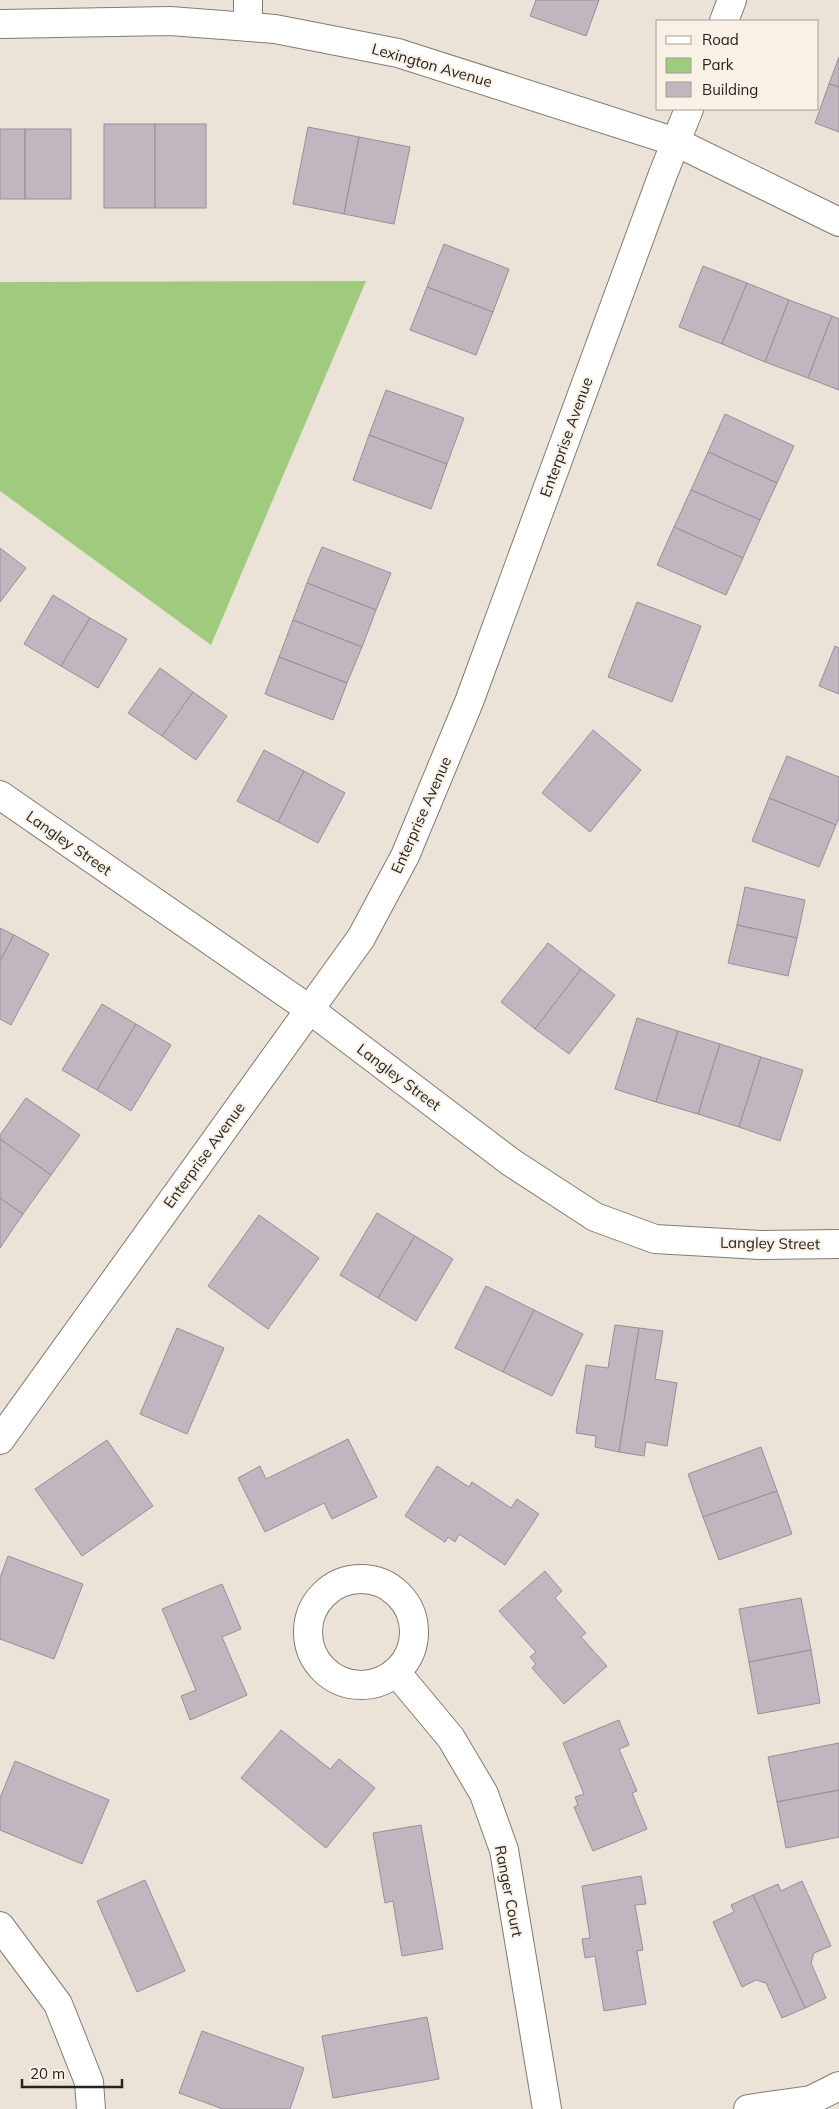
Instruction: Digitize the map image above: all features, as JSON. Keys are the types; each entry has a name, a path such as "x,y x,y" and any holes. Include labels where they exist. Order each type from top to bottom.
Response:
{"street":[{"path":"248,0 248,27"},
{"path":"724,20 732,0"},
{"name":"Lexington Avenue","path":"0,24 170,21 275,29 398,52 676,142 839,222"},
{"name":"Enterprise Avenue","path":"0,1440 361,938 405,856 469,702 689,110"},
{"name":"Langley Street","path":"0,795 309,1009 512,1163 595,1216 655,1239 760,1245 839,1244"},
{"name":"Ranger Court","path":"396,1672 451,1738 484,1794 504,1850 546,2109"},
{"path":"0,1926 58,2004 89,2082 91,2109"},
{"path":"748,2109 811,2100 839,2086"}],"green space":[{"path":"366,281 211,645 0,491 0,282"}],"building":[{"path":"536,0 599,0 586,36 530,16"},
{"path":"839,57 839,87 829,84"},
{"path":"829,84 839,87 839,132 815,123"},
{"path":"104,124 155,124 155,208 104,208"},
{"path":"155,124 206,124 206,208 155,208"},
{"path":"308,127 359,137 344,214 293,204"},
{"path":"0,129 25,129 25,199 0,199"},
{"path":"25,129 71,129 71,199 25,199"},
{"path":"359,137 410,147 394,224 344,214"},
{"path":"444,244 509,269 493,312 427,287"},
{"path":"703,266 747,283 722,344 679,327"},
{"path":"747,283 789,300 765,362 722,344"},
{"path":"427,287 493,312 476,355 410,330"},
{"path":"789,300 832,316 808,378 765,362"},
{"path":"832,316 839,319 839,390 808,378"},
{"path":"386,390 464,418 447,464 369,435"},
{"path":"725,414 794,446 777,483 708,452"},
{"path":"369,435 447,464 431,509 353,480"},
{"path":"708,452 777,483 760,520 691,490"},
{"path":"691,490 760,520 743,558 674,527"},
{"path":"674,527 743,558 726,595 657,565"},
{"path":"322,547 391,573 376,610 307,583"},
{"path":"0,548 26,568 0,602"},
{"path":"307,583 376,610 362,647 293,620"},
{"path":"53,595 90,618 61,666 24,644"},
{"path":"637,602 701,626 672,702 608,677"},
{"path":"90,618 127,639 98,688 61,666"},
{"path":"293,620 362,647 347,683 279,657"},
{"path":"835,646 839,648 839,694 819,686"},
{"path":"279,657 347,683 333,720 265,694"},
{"path":"160,668 193,692 162,736 128,713"},
{"path":"193,692 227,716 196,760 162,736"},
{"path":"593,730 641,770 590,832 542,793"},
{"path":"264,750 304,771 278,822 237,801"},
{"path":"787,756 839,777 839,818 836,825 769,798"},
{"path":"304,771 345,793 318,843 278,822"},
{"path":"769,798 836,825 819,867 752,841"},
{"path":"745,887 805,900 797,938 737,925"},
{"path":"737,925 797,938 788,976 728,963"},
{"path":"0,928 14,935 0,961"},
{"path":"14,935 49,954 11,1025 0,1019 0,961"},
{"path":"548,943 581,969 535,1029 501,1002"},
{"path":"581,969 615,995 569,1054 535,1029"},
{"path":"102,1004 136,1024 97,1090 62,1070"},
{"path":"637,1018 678,1031 656,1102 615,1089"},
{"path":"136,1024 171,1045 131,1111 97,1090"},
{"path":"678,1031 720,1044 698,1114 656,1102"},
{"path":"720,1044 761,1057 739,1127 698,1114"},
{"path":"761,1057 803,1070 780,1141 739,1127"},
{"path":"26,1098 80,1135 51,1175 0,1139 0,1135"},
{"path":"0,1139 51,1175 23,1214 0,1198"},
{"path":"0,1198 23,1214 0,1248"},
{"path":"377,1213 415,1236 378,1298 340,1275"},
{"path":"259,1215 319,1258 268,1329 208,1286"},
{"path":"415,1236 453,1259 416,1321 378,1298"},
{"path":"486,1286 534,1310 503,1372 455,1348"},
{"path":"534,1310 583,1334 552,1396 503,1372"},
{"path":"615,1325 639,1328 619,1452 595,1447 596,1436 576,1433 586,1365 608,1368"},
{"path":"177,1328 224,1348 187,1434 140,1414"},
{"path":"639,1328 663,1331 655,1379 677,1383 667,1446 646,1442 644,1456 619,1452"},
{"path":"348,1439 377,1497 332,1519 324,1503 265,1532 238,1478 260,1466 266,1479"},
{"path":"107,1440 153,1506 82,1556 35,1489"},
{"path":"761,1447 777,1491 703,1517 688,1474"},
{"path":"437,1466 469,1487 472,1482 511,1508 517,1499 539,1514 505,1565 459,1534 455,1542 448,1537 445,1542 405,1516"},
{"path":"777,1491 792,1534 719,1560 703,1517"},
{"path":"8,1556 83,1584 54,1659 0,1639 0,1578"},
{"path":"545,1571 562,1591 555,1598 586,1633 581,1637 607,1666 564,1704 532,1668 536,1664 530,1657 536,1652 499,1611"},
{"path":"222,1584 241,1629 222,1637 247,1695 190,1720 181,1696 196,1690 162,1609"},
{"path":"801,1598 811,1650 749,1662 739,1609"},
{"path":"811,1650 820,1703 758,1714 749,1662"},
{"path":"619,1720 629,1745 619,1749 637,1791 632,1793 647,1829 593,1851 574,1807 578,1805 575,1797 584,1794 563,1743"},
{"path":"281,1730 330,1769 339,1759 375,1788 326,1848 241,1778"},
{"path":"839,1743 839,1790 777,1802 768,1757"},
{"path":"15,1761 109,1800 82,1864 0,1830 0,1798"},
{"path":"839,1790 839,1837 786,1848 777,1802"},
{"path":"421,1825 443,1949 402,1956 393,1901 385,1903 373,1833"},
{"path":"641,1876 646,1904 635,1905 643,1950 637,1951 646,2004 604,2011 595,1956 585,1958 582,1939 590,1938 582,1886"},
{"path":"145,1880 185,1971 137,1992 97,1901"},
{"path":"802,1881 831,1946 814,1953 811,1963 826,1998 805,2008 753,1895 778,1884 781,1891"},
{"path":"753,1895 805,2008 782,2018 766,1983 756,1980 742,1987 713,1922 734,1912 731,1905"},
{"path":"427,2017 439,2079 333,2098 322,2036"},
{"path":"202,2031 304,2068 290,2109 223,2109 179,2093"}]}
